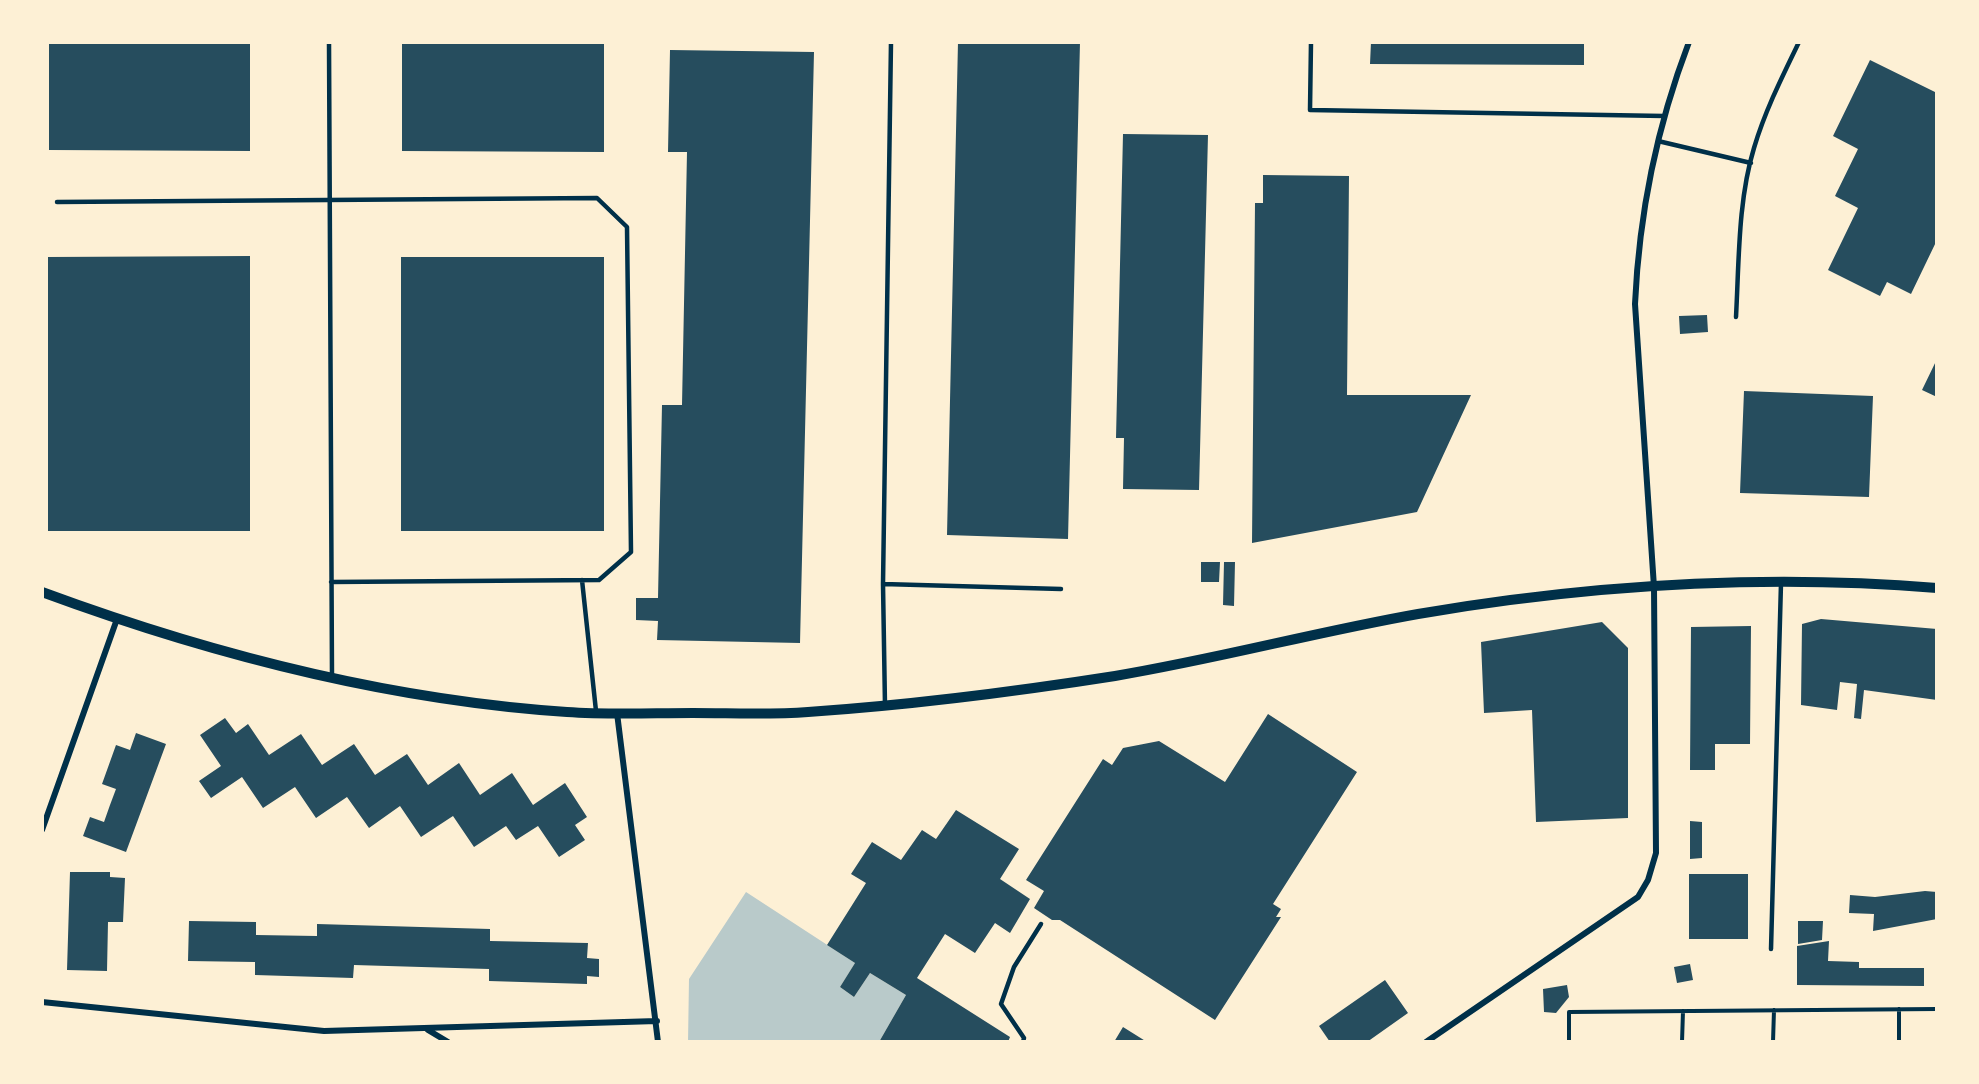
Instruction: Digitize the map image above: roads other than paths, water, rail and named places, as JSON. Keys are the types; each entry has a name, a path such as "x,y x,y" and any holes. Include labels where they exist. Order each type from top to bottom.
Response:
{"street":[{"path":"1426,1042 1638,897 1648,880 1656,853 1654,586 1635,304 1640,242 1658,141 1689,42"},
{"path":"42,592 175,638 332,678 508,707 617,713 803,712 985,695 1122,675 1413,615 1518,600 1654,586 1780,583 1937,588"},
{"path":"42,830 117,619"},
{"path":"617,713 658,1042"},
{"path":"42,1002 300,1030 428,1029 657,1021"},
{"path":"428,1029 448,1042"}],"lane":[{"path":"328,42 332,678"},
{"path":"885,706 883,584 891,42"},
{"path":"1311,42 1310,110 1664,116"},
{"path":"1736,317 1741,227 1751,163 1771,100 1798,42"},
{"path":"1658,141 1751,163"},
{"path":"57,202 597,198 627,227 631,552 599,580 331,582"},
{"path":"582,580 597,713"},
{"path":"1771,949 1780,583"},
{"path":"883,584 1061,590"},
{"path":"1023,1042 1024,1038 1001,1004 1014,967 1041,924"}]}
